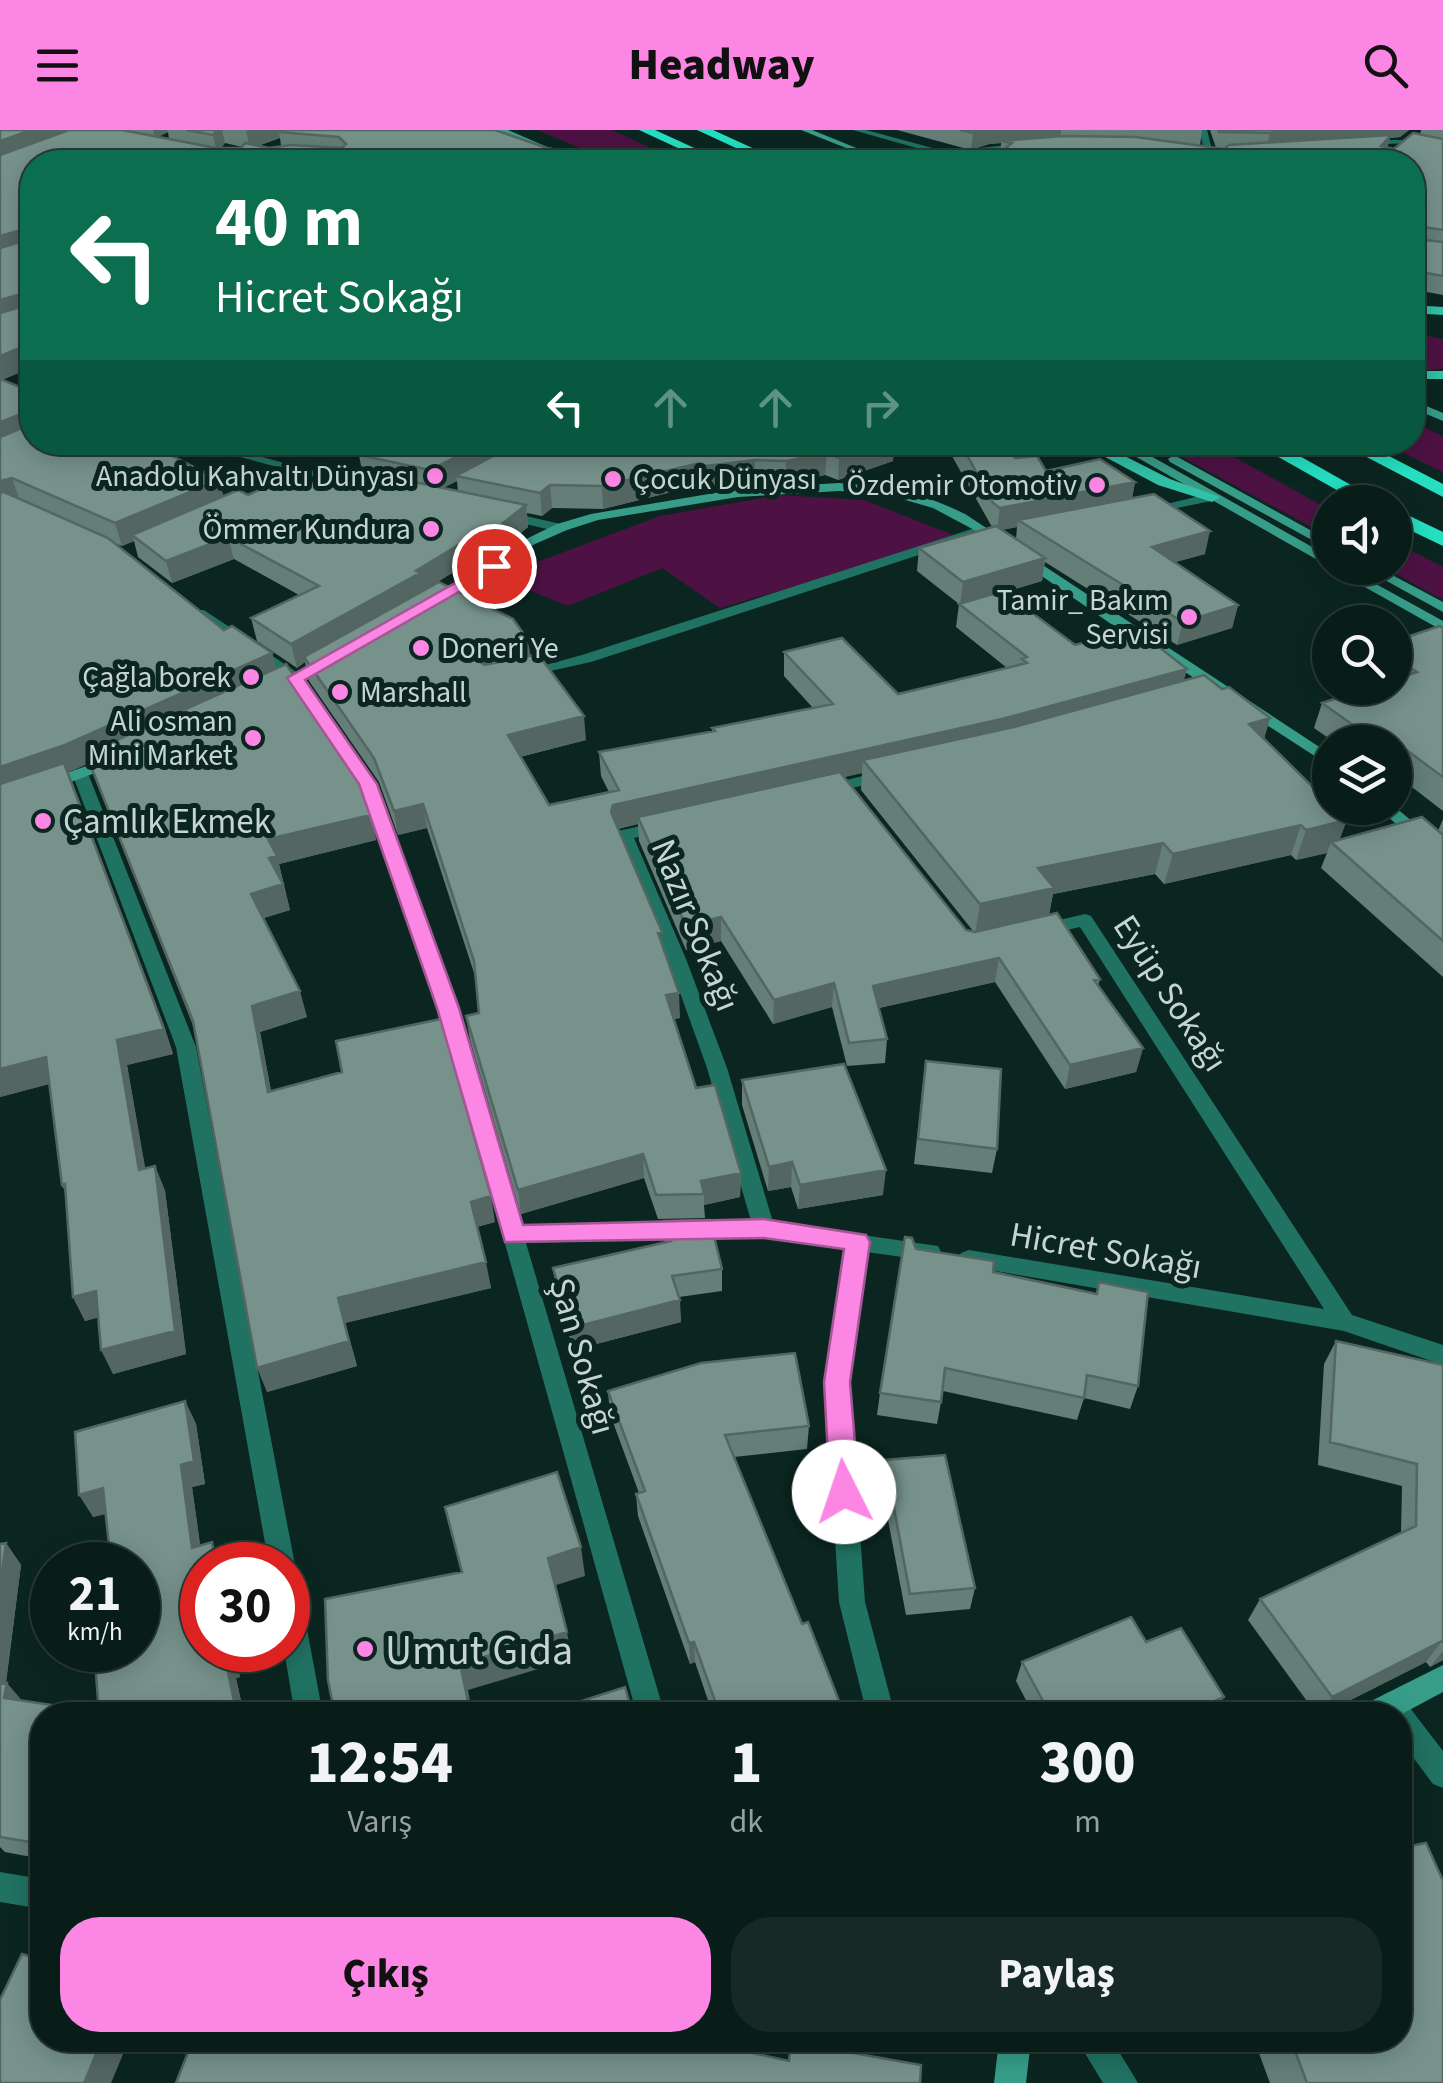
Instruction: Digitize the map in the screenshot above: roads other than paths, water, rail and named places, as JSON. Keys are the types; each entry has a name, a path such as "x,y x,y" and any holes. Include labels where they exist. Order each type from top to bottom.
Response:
{"highway":[{"path":"646,130 691,150"},
{"path":"703,130 749,150"},
{"path":"1286,455 1341,485"},
{"path":"1372,455 1443,491"},
{"path":"1412,524 1443,540"}],"main road":[{"path":"1110,455 1164,482 1212,497"}],"street":[{"path":"500,130 549,150"},
{"path":"528,130 575,150"},
{"path":"857,130 922,150"},
{"path":"1400,150 1419,130"},
{"path":"803,133 839,150"},
{"path":"803,133 853,150"},
{"path":"980,150 989,135"},
{"path":"1356,143 1426,146"},
{"path":"980,150 1037,145"},
{"path":"240,455 365,485"},
{"path":"1139,455 1312,553"},
{"path":"1167,455 1312,536"},
{"path":"294,482 311,474"},
{"path":"411,612 560,528 688,498 854,487 912,495 987,534 1144,640 1225,688 1312,749"},
{"path":"1139,511 1212,497"},
{"path":"490,512 560,528"},
{"path":"504,678 586,659 987,534 1012,536"},
{"path":"1369,585 1443,626"},
{"path":"1401,585 1443,608"},
{"name":"Şan Sokağı","path":"176,598 296,678 368,784 448,1008 647,1702"},
{"path":"260,694 345,650"},
{"path":"1206,693 1225,688"},
{"path":"0,804 135,752"},
{"path":"807,794 849,792 914,770"},
{"path":"81,776 186,1047 278,1542"},
{"name":"Nazır Sokağı","path":"679,822 624,835 678,959 717,1068 764,1228"},
{"path":"1406,825 1443,856"},
{"name":"Eyüp Sokağı","path":"1028,933 1085,920 1344,1322"},
{"name":"Hicret Sokağı","path":"514,1235 764,1228 1344,1322 1443,1355"},
{"path":"858,1242 837,1382 852,1602 878,1702"},
{"path":"301,1672 307,1702"},
{"path":"1407,1702 1443,1678"},
{"path":"1412,1738 1443,1774"},
{"path":"0,1887 30,1892"},
{"path":"1010,2083 1014,2052"},
{"path":"1100,2052 1122,2083"}],"place":[{"name":"Anadolu Kahvaltı Dünyası","path":"435,476"},
{"name":"Çocuk Dünyası","path":"613,479"},
{"name":"Özdemir Otomotiv","path":"1097,485"},
{"name":"Ömmer Kundura","path":"431,529"},
{"name":"Tamir_ Bakım Servisi","path":"1189,617"},
{"name":"Doneri Ye","path":"421,648"},
{"name":"Çağla borek","path":"251,677"},
{"name":"Marshall","path":"340,692"},
{"name":"Ali osman Mini Market","path":"253,738"},
{"name":"Çamlık Ekmek","path":"43,821"},
{"name":"Umut Gıda","path":"365,1649"}]}
